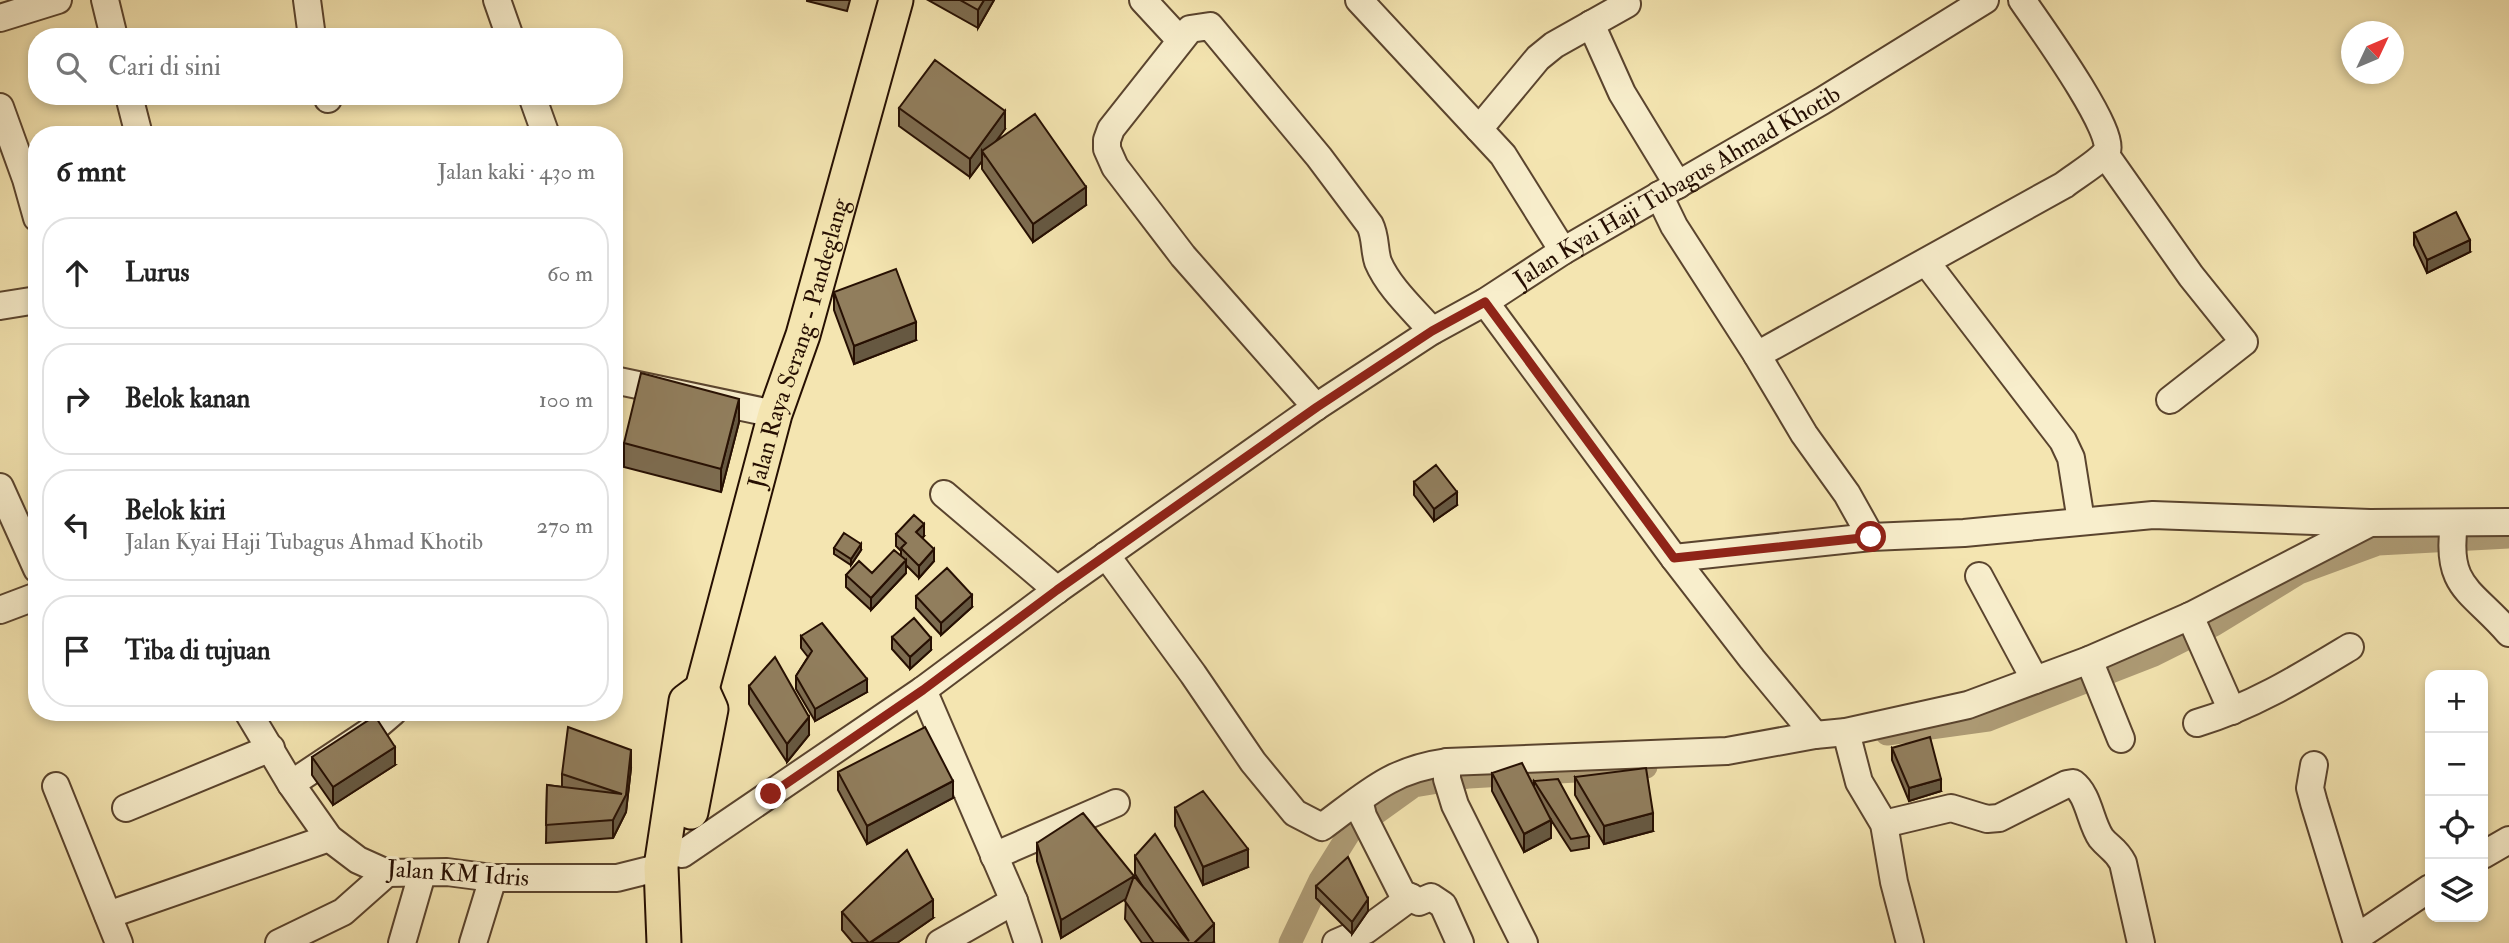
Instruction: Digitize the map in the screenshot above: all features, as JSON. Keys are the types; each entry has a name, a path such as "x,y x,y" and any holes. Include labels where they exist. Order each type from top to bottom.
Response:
{"main road":[{"name":"Jalan Raya Serang - Pandeglang","path":"664,943 671,860 711,709 702,689 775,414 803,335 896,0"},
{"name":"Jalan Raya Serang - Pandeglang","path":"671,860 677,943"}],"street":[{"path":"0,18 58,0"},
{"path":"105,0 112,28"},
{"path":"307,0 311,28"},
{"path":"497,0 507,28"},
{"path":"1143,0 1181,40"},
{"name":"Jalan Kyai Haji Tubagus Ahmad Khotib","path":"671,860 923,690 1106,555 1317,407 1432,331 1485,302 1563,251 1822,101 1985,0"},
{"path":"1756,355 2064,185 2105,154 2108,141 2093,106 2022,0"},
{"path":"1371,5 1503,155 1563,251"},
{"path":"1479,129 1538,58 1610,10 1622,93 1668,190 1674,226 1804,434 1847,494 1871,537"},
{"path":"1317,407 1183,256 1115,167 1107,149 1111,129 1190,29 1210,26 1320,157 1365,216 1374,234 1377,260 1385,275 1432,331"},
{"path":"131,105 137,126"},
{"path":"535,105 542,126"},
{"path":"3,124 28,172"},
{"path":"2105,154 2191,276 2244,342 2170,400"},
{"path":"1926,262 2063,441 2071,458 2081,521"},
{"path":"0,306 28,301"},
{"path":"1485,302 1674,558 1815,735"},
{"path":"623,382 775,414"},
{"path":"0,487 28,549"},
{"path":"944,494 1057,590"},
{"path":"1674,558 1871,537 1964,533 2153,514 2370,523 2452,538 2509,522"},
{"path":"1106,555 1194,674 1252,762 1295,813 1322,827 1361,808 1387,779 1421,766 1447,771 1727,751 1815,735 1846,735 1968,705 2035,680 2094,670 2195,627 2370,523"},
{"path":"2452,538 2453,566 2461,583 2509,633"},
{"path":"1979,576 2035,680"},
{"path":"0,610 28,599"},
{"path":"2195,627 2232,711"},
{"path":"2197,723 2232,711 2301,677 2350,647"},
{"path":"2094,670 2121,739"},
{"path":"923,690 1014,901 1028,943"},
{"name":"Jalan KM Idris","path":"254,721 291,784 329,838 358,860 387,873 447,872 493,878 617,878 671,860"},
{"path":"291,784 382,721"},
{"path":"1846,735 1866,796 1884,824 1894,882 1910,943"},
{"path":"126,808 271,748"},
{"path":"2314,765 2310,788 2357,940 2425,892"},
{"path":"1447,771 1455,805 1524,943"},
{"path":"1884,824 1951,808 1987,820 1999,818 2073,783 2081,792 2100,837 2118,853 2123,863 2141,943"},
{"path":"56,786 119,943"},
{"path":"994,856 1116,803"},
{"path":"1361,808 1402,893 1419,902 1430,897 1443,905 1460,943"},
{"path":"108,915 329,838"},
{"path":"2488,852 2509,840"},
{"path":"279,943 343,912 387,873"},
{"path":"402,943 422,874"},
{"path":"473,943 493,878"},
{"path":"1336,943 1366,930 1411,897"},
{"path":"940,943 1014,901"}],"building":[{"path":"960,0 984,0 978,10"},
{"path":"935,60 1005,111 970,159 899,108"},
{"path":"1035,114 1086,187 1033,224 982,151"},
{"path":"2456,212 2470,240 2427,260 2414,233"},
{"path":"896,269 916,322 854,346 834,292"},
{"path":"641,373 739,399 721,469 624,443"},
{"path":"1436,465 1457,492 1434,509 1414,482"},
{"path":"914,515 924,524 916,532 934,549 919,566 901,548 906,543 896,534"},
{"path":"844,533 861,544 851,559 834,548"},
{"path":"894,550 906,560 871,598 846,575 859,561 872,573"},
{"path":"947,568 972,595 941,623 916,596"},
{"path":"914,618 931,638 910,657 892,637"},
{"path":"822,623 867,679 815,709 796,676 812,651 801,636"},
{"path":"775,657 809,717 787,744 749,686"},
{"path":"367,721 378,721 395,747 333,787 312,757"},
{"path":"568,727 631,750 626,795 613,820 546,825 547,785 622,794 562,774"},
{"path":"925,727 953,781 867,826 838,772"},
{"path":"1930,737 1941,779 1909,788 1892,748"},
{"path":"1522,763 1551,820 1524,834 1492,773"},
{"path":"1646,768 1653,813 1604,826 1575,777"},
{"path":"1558,779 1589,836 1571,839 1534,781"},
{"path":"1203,791 1248,849 1203,867 1175,808"},
{"path":"1083,813 1134,876 1061,920 1037,843"},
{"path":"1155,834 1214,924 1194,943 1154,943 1125,901 1134,876 1189,941 1135,856"},
{"path":"907,850 933,900 869,943 842,912"},
{"path":"1348,857 1368,899 1352,922 1316,886"}],"waterway":[{"path":"1887,734 1988,720 2154,655 2214,625 2299,573 2378,544 2509,537"},
{"path":"1290,943 1320,880 1350,832 1414,786 1469,777 1646,767"}],"route":[{"path":"771,794 923,690 1057,590 1317,407 1432,331 1485,302 1674,558 1871,537"}]}
